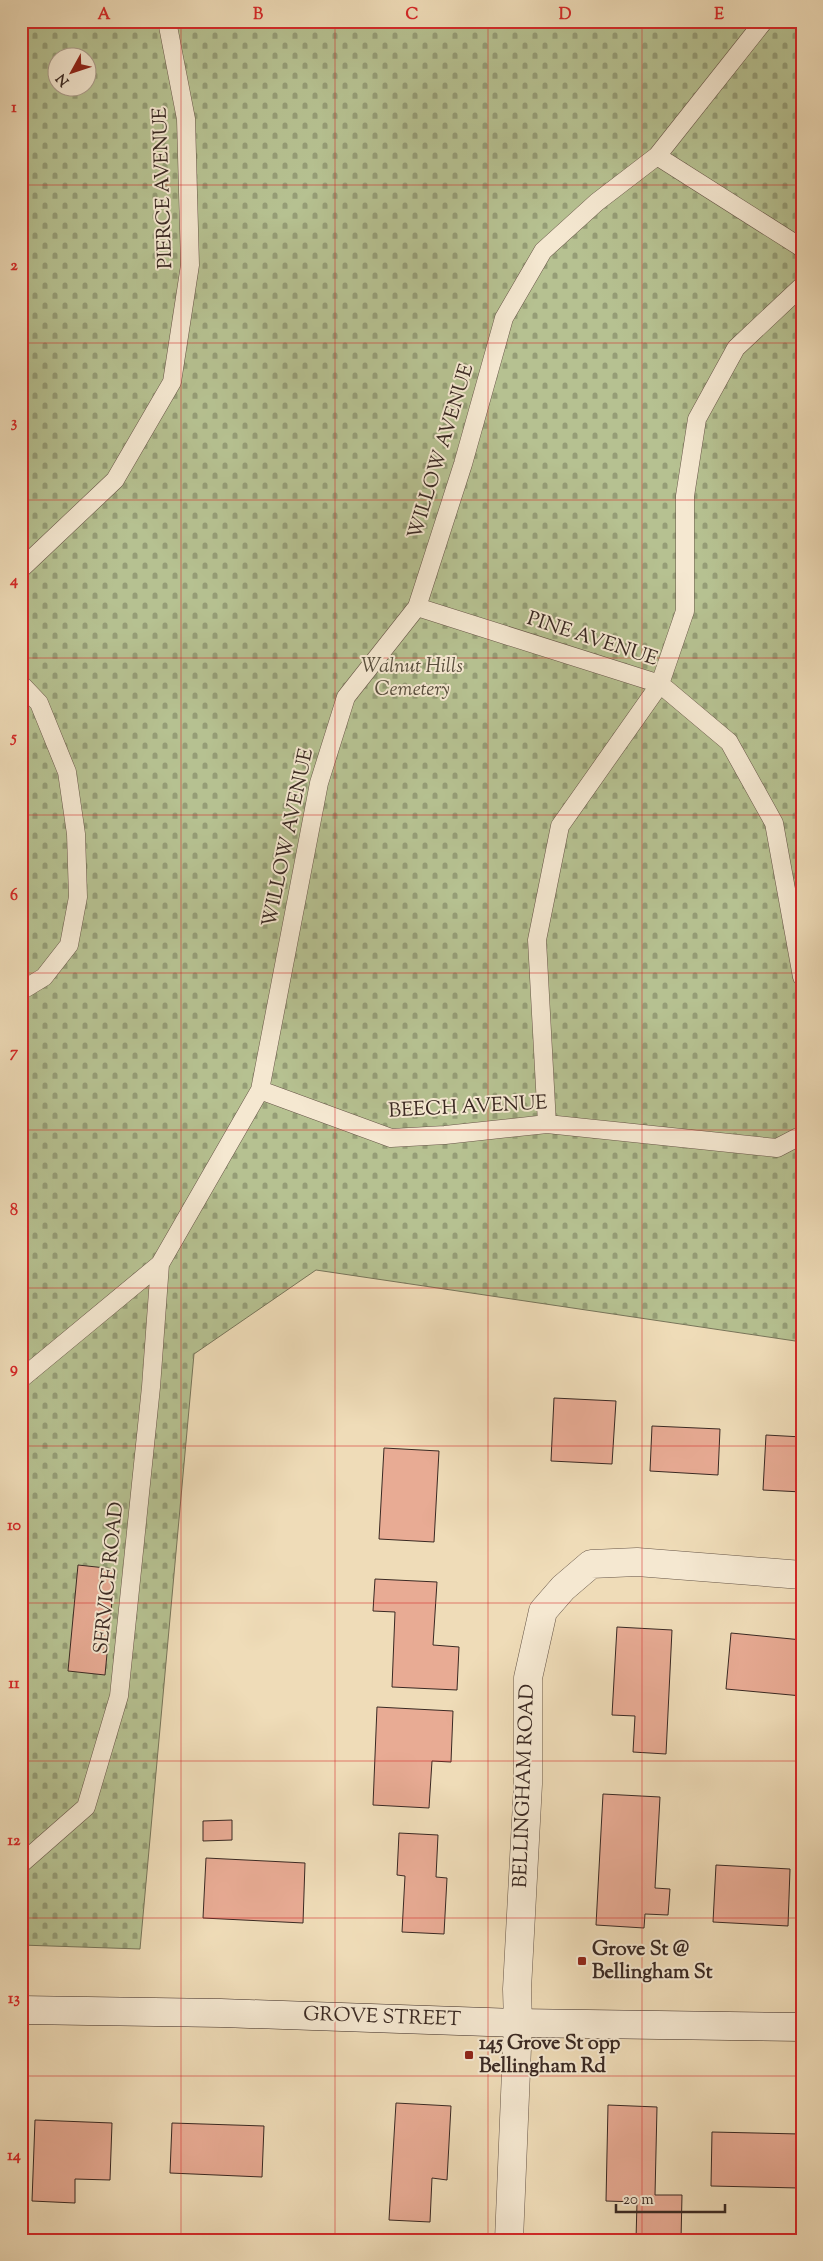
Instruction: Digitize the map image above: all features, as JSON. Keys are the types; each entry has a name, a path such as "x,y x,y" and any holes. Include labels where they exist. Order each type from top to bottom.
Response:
{"street":[{"name":"BELLINGHAM ROAD","path":"510,2240 518,2023 517,1989 528,1784 528,1678 544,1611 563,1588 591,1564 637,1562 802,1575"},
{"name":"GROVE STREET","path":"21,2010 230,2013 518,2023 802,2027"}],"lane":[{"name":"PIERCE AVENUE","path":"21,569 115,480 172,382 190,264 186,119 166,21"},
{"name":"WILLOW AVENUE","path":"21,1379 160,1264 260,1090 319,783 346,698 417,607 463,464 504,318 543,251 597,202 657,156 764,21"},
{"path":"657,156 802,248"},
{"path":"547,1124 537,940 560,826 660,684 685,611 685,496 697,419 736,348 802,286"},
{"name":"PINE AVENUE","path":"417,607 660,684 729,742 774,823 802,977"},
{"path":"21,684 39,703 67,772 76,834 78,897 69,946 44,977 21,991"},
{"name":"BEECH AVENUE","path":"260,1090 391,1138 445,1135 547,1124 777,1148 802,1135"},
{"name":"SERVICE ROAD","path":"21,1864 86,1807 119,1696 151,1387 160,1264"}],"green space":[{"name":"Walnut Hills Cemetery","path":"21,21 802,21 802,1342 316,1270 194,1354 140,1949 21,1945"}],"building":[{"path":"554,1398 616,1401 612,1464 551,1461"},
{"path":"652,1426 720,1429 718,1475 650,1471"},
{"path":"766,1435 802,1437 802,1492 763,1490"},
{"path":"384,1448 439,1451 434,1542 379,1539"},
{"path":"78,1565 115,1569 105,1675 68,1671"},
{"path":"375,1579 437,1582 433,1645 459,1647 457,1690 392,1687 395,1612 373,1611"},
{"path":"617,1627 672,1630 666,1754 633,1752 635,1716 612,1715"},
{"path":"731,1633 802,1640 802,1696 726,1689"},
{"path":"377,1707 453,1711 451,1762 432,1761 429,1808 373,1805"},
{"path":"603,1794 660,1797 655,1888 670,1889 668,1915 645,1914 644,1928 596,1925"},
{"path":"232,1820 232,1840 203,1841 203,1821"},
{"path":"399,1833 438,1835 436,1877 447,1878 444,1934 402,1932 405,1876 397,1875"},
{"path":"206,1858 305,1863 303,1923 203,1918"},
{"path":"716,1865 790,1869 788,1926 713,1922"},
{"path":"396,2103 451,2106 447,2180 432,2178 430,2222 389,2220"},
{"path":"608,2105 657,2107 655,2195 682,2195 681,2240 636,2240 637,2202 606,2201"},
{"path":"35,2120 112,2123 110,2180 75,2179 75,2203 32,2201"},
{"path":"172,2123 264,2126 262,2177 170,2173"},
{"path":"712,2132 800,2134 799,2188 711,2186"}],"place":[{"name":"Grove St @ Bellingham St","path":"582,1961"},
{"name":"145 Grove St opp Bellingham Rd","path":"469,2055"}]}
